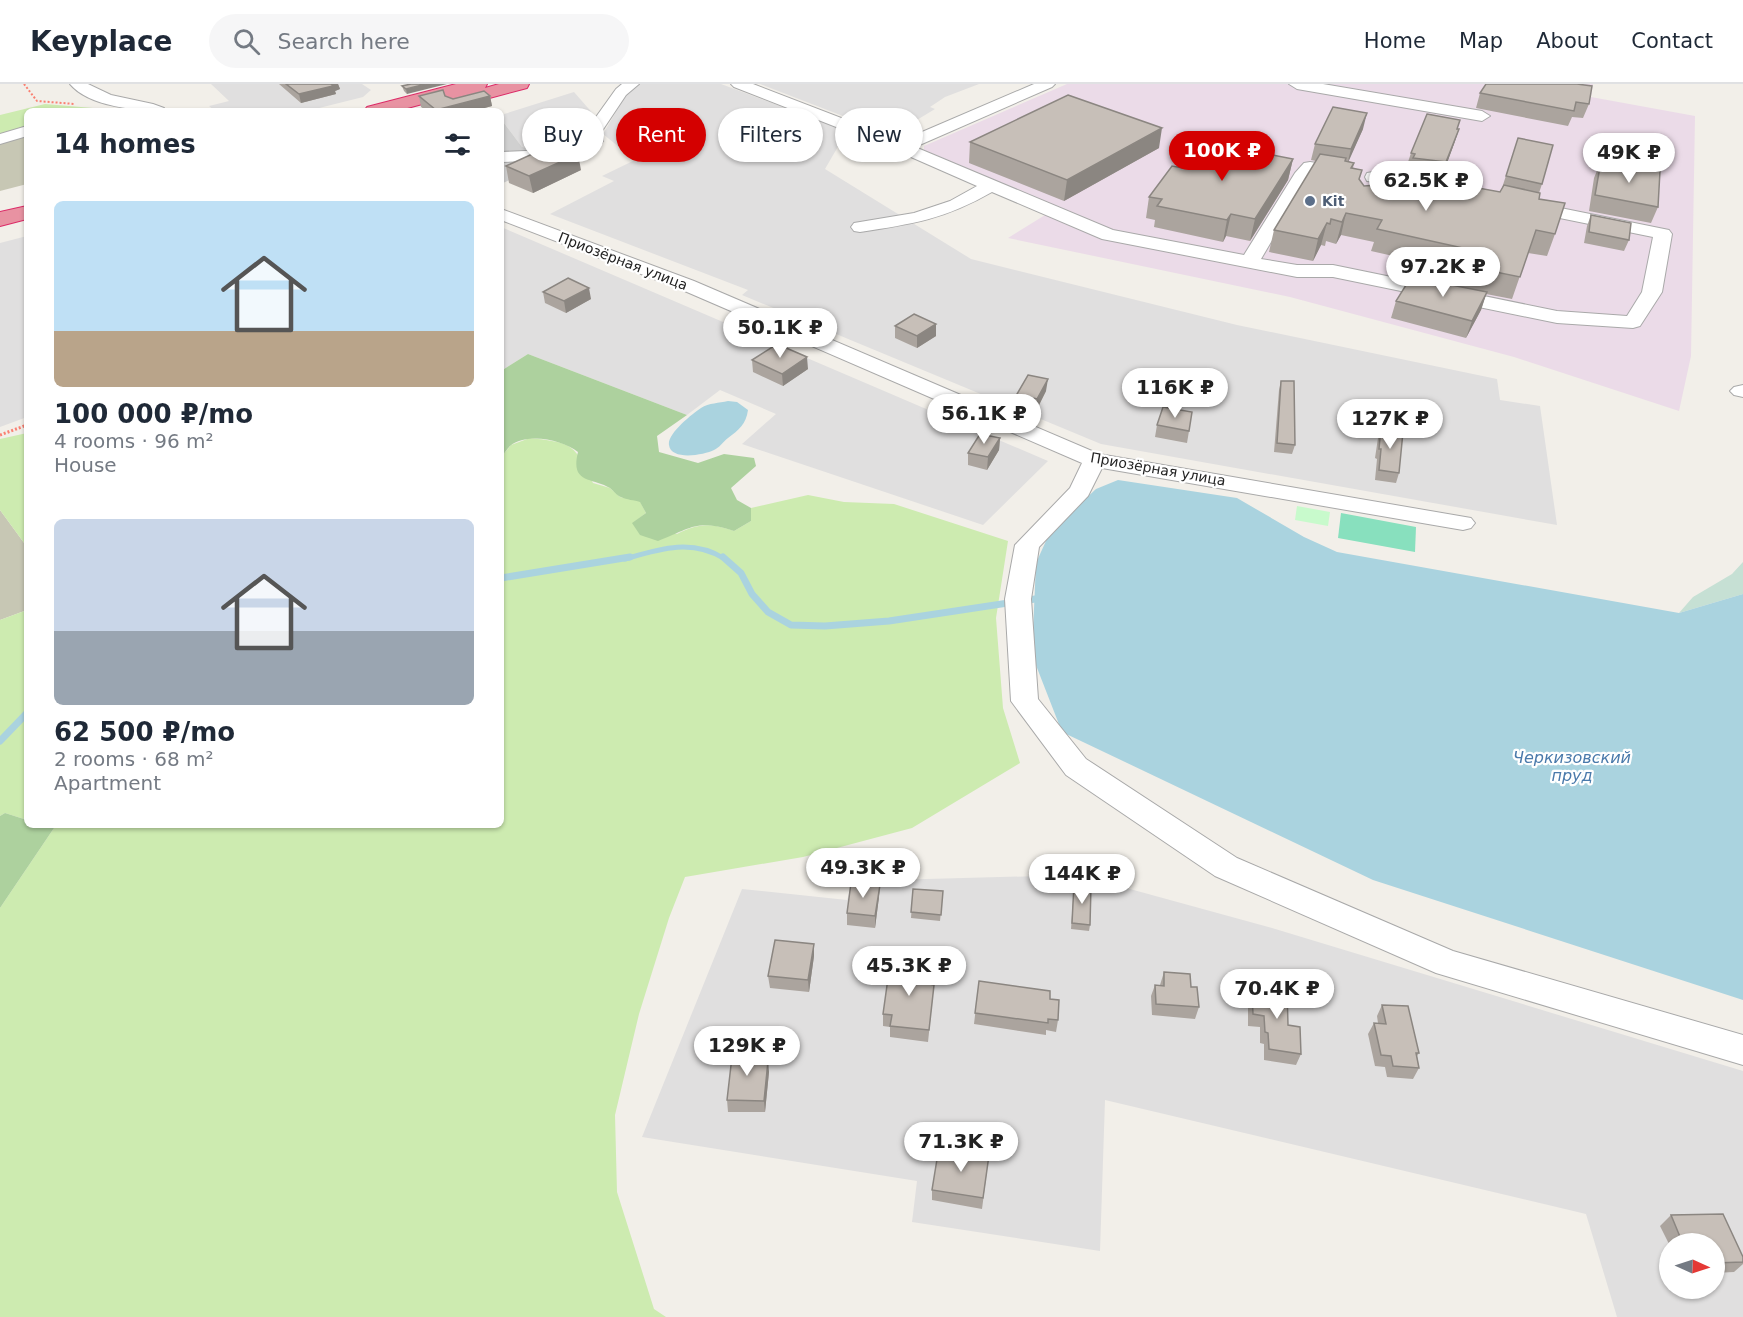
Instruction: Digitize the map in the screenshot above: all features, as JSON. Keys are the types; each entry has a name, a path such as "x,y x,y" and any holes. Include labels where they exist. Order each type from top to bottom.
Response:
{"highway":[{"path":"386,108 478,84"},
{"path":"431,108 520,84"},
{"path":"0,206 24,200"},
{"path":"0,219 24,213"}],"street":[{"path":"78,84 89,93 103,99 148,108"},
{"path":"504,157 550,155 595,141 594,131 621,92 631,84"},
{"path":"739,84 835,121"},
{"path":"923,138 1047,84"},
{"path":"1297,84 1482,116"},
{"path":"132,108 141,106"},
{"path":"0,139 24,132"},
{"path":"923,156 1108,235 1297,271 1333,271 1557,317 1633,322 1652,292 1664,234 1508,202"},
{"path":"1250,261 1303,173 1310,166 1370,185 1455,186"},
{"path":"860,227 917,218 956,205 991,185"},
{"name":"Приозёрная улица","path":"504,215 687,285 1094,460 1463,523"},
{"path":"1094,460 1080,491 1027,545 1018,598 1025,701 1076,768 1226,867 1447,963 1743,1050"}],"path":[{"path":"0,435 24,426"}],"shaded area":[{"path":"211,84 362,84 371,90 363,97 319,108 211,108 209,106 229,101"},
{"path":"639,84 721,84 785,108 718,108 718,162 823,162 823,122 835,127 835,152 825,169 971,259 1237,325 1497,379 1500,400 1540,406 1557,525 1101,444 742,295 748,290 550,214 614,181 602,176 631,162 706,162 706,108 618,108 627,93"},
{"path":"760,84 979,84 945,97 930,107 935,109 923,116 923,108 835,108 835,113"},
{"path":"1067,84 1593,84 1591,97 1695,116 1691,356 1679,411 1514,357 1290,297 1008,238 1058,207 924,150 924,146"},
{"path":"574,92 588,108 523,108"},
{"path":"522,108 522,147 504,123 504,114"},
{"path":"616,112 616,145 604,132"},
{"path":"504,123 522,147 522,162 547,162 504,183"},
{"path":"24,134 24,185 0,191 0,140"},
{"path":"504,228 1048,461 983,525 742,444 776,414 720,390 687,415 528,354 504,369"},
{"path":"24,237 24,418 0,427 0,243"},
{"path":"0,510 24,543 24,611 0,620"},
{"path":"1743,562 1743,594 1679,613 1693,597 1732,574"},
{"path":"1079,875 1272,928 1743,1071 1743,1317 1617,1317 1586,1214 1105,1100 1100,1251 912,1222 917,1181 642,1137 742,889 847,900 853,881"}],"green space":[{"path":"45,104 93,108 29,108"},
{"path":"24,109 24,129 0,134 0,115"},
{"path":"528,354 687,415 657,436 659,452 698,463 724,454 754,458 756,466 731,488 737,500 751,508 751,521 734,531 702,525 658,541 640,535 632,523 646,513 640,502 626,499 610,488 580,475 576,462 578,452 571,448 545,439 526,439 510,446 504,453 504,369"},
{"path":"24,434 24,543 0,510 0,439"},
{"path":"530,438 564,444 576,453 593,483 610,488 620,497 640,501 646,513 633,523 677,534 705,525 734,531 751,521 751,508 808,495 844,502 894,504 1008,541 996,618 1003,708 1020,763 912,828 803,857 685,877 669,918 639,1014 615,1115 617,1192 654,1309 666,1317 0,1317 0,908 54,828 504,828 504,453 511,445"},
{"path":"1297,506 1330,512 1328,526 1295,520"},
{"path":"1341,513 1416,527 1415,552 1338,538"},
{"path":"24,611 24,819 5,813 0,816 0,620"},
{"path":"5,813 24,819 24,828 54,828 0,908 0,816"}],"water":[{"path":"728,401 737,402 748,410 746,419 716,449 696,455 681,455 671,450 669,440 686,419 704,406"},
{"name":"Черкизовский пруд","path":"1118,480 1237,498 1304,537 1337,552 1679,613 1743,594 1743,1000 1373,880 1062,732 1032,655 1036,563 1050,532 1096,489"}],"building":[{"path":"286,84 331,84 333,86 299,94"},
{"path":"426,84 406,89 402,86"},
{"path":"1486,84 1592,86 1589,104 1576,102 1574,111 1480,93"},
{"path":"443,90 445,96 453,99 484,91 490,96 444,108 434,108 419,96"},
{"path":"1068,95 1162,128 1067,180 970,142"},
{"path":"1333,107 1367,113 1351,149 1315,144"},
{"path":"1427,114 1460,120 1457,129 1459,129 1446,162 1413,158 1415,154 1411,153"},
{"path":"1518,138 1553,145 1542,184 1506,176"},
{"path":"1203,141 1293,159 1255,219 1231,214 1227,220 1157,206 1162,199 1149,197 1172,166 1183,168"},
{"path":"1320,154 1346,158 1345,161 1354,163 1351,168 1362,170 1359,179 1364,186 1377,185 1380,180 1399,183 1407,166 1443,170 1440,181 1500,192 1504,185 1540,193 1539,199 1565,203 1555,234 1536,230 1520,277 1466,266 1472,250 1377,229 1382,220 1346,213 1342,222 1331,219 1330,224 1327,223 1318,239 1274,230"},
{"path":"522,159 522,162 560,162 529,176 506,166"},
{"path":"1601,161 1660,171 1658,207 1595,195"},
{"path":"1591,215 1631,223 1629,240 1589,232"},
{"path":"1411,277 1487,292 1472,321 1396,301"},
{"path":"568,278 589,288 564,301 543,292"},
{"path":"914,314 936,324 917,336 895,326"},
{"path":"777,344 807,357 782,374 752,360"},
{"path":"1028,375 1048,379 1037,399 1017,394"},
{"path":"1281,381 1294,381 1295,445 1277,443"},
{"path":"1163,407 1192,412 1189,431 1157,425"},
{"path":"1381,428 1403,432 1399,473 1379,470"},
{"path":"980,434 1000,438 988,457 968,453"},
{"path":"851,883 880,885 875,916 847,913"},
{"path":"1074,884 1091,886 1090,925 1072,923"},
{"path":"913,889 943,891 941,915 911,912"},
{"path":"775,940 814,944 808,980 768,976"},
{"path":"890,964 920,967 920,971 930,973 929,984 934,985 929,1030 890,1026 892,1015 883,1014"},
{"path":"1164,972 1190,974 1191,987 1197,987 1199,1007 1156,1004 1155,985 1164,986"},
{"path":"979,981 1050,991 1050,999 1059,1000 1058,1020 1048,1019 1048,1023 975,1013"},
{"path":"1265,987 1287,990 1288,1025 1300,1027 1301,1054 1269,1049 1264,1016 1253,1014 1252,993 1265,995"},
{"path":"1382,1005 1408,1006 1419,1053 1416,1053 1419,1068 1393,1066 1391,1056 1381,1055 1374,1023 1386,1024"},
{"path":"733,1048 754,1049 753,1060 768,1061 764,1101 727,1100"},
{"path":"939,1147 989,1155 983,1198 932,1190"},
{"path":"1723,1214 1743,1257 1743,1262 1725,1263 1725,1233 1678,1233 1671,1215"}],"waterway":[{"path":"625,559 675,547 700,549 725,559"},
{"path":"504,578 630,557"},
{"path":"723,557 741,573 752,594 768,612 791,625 825,626 889,621 1035,599"},
{"path":"0,741 24,716"}],"place":[{"name":"Kit","path":"1310,201"}]}
